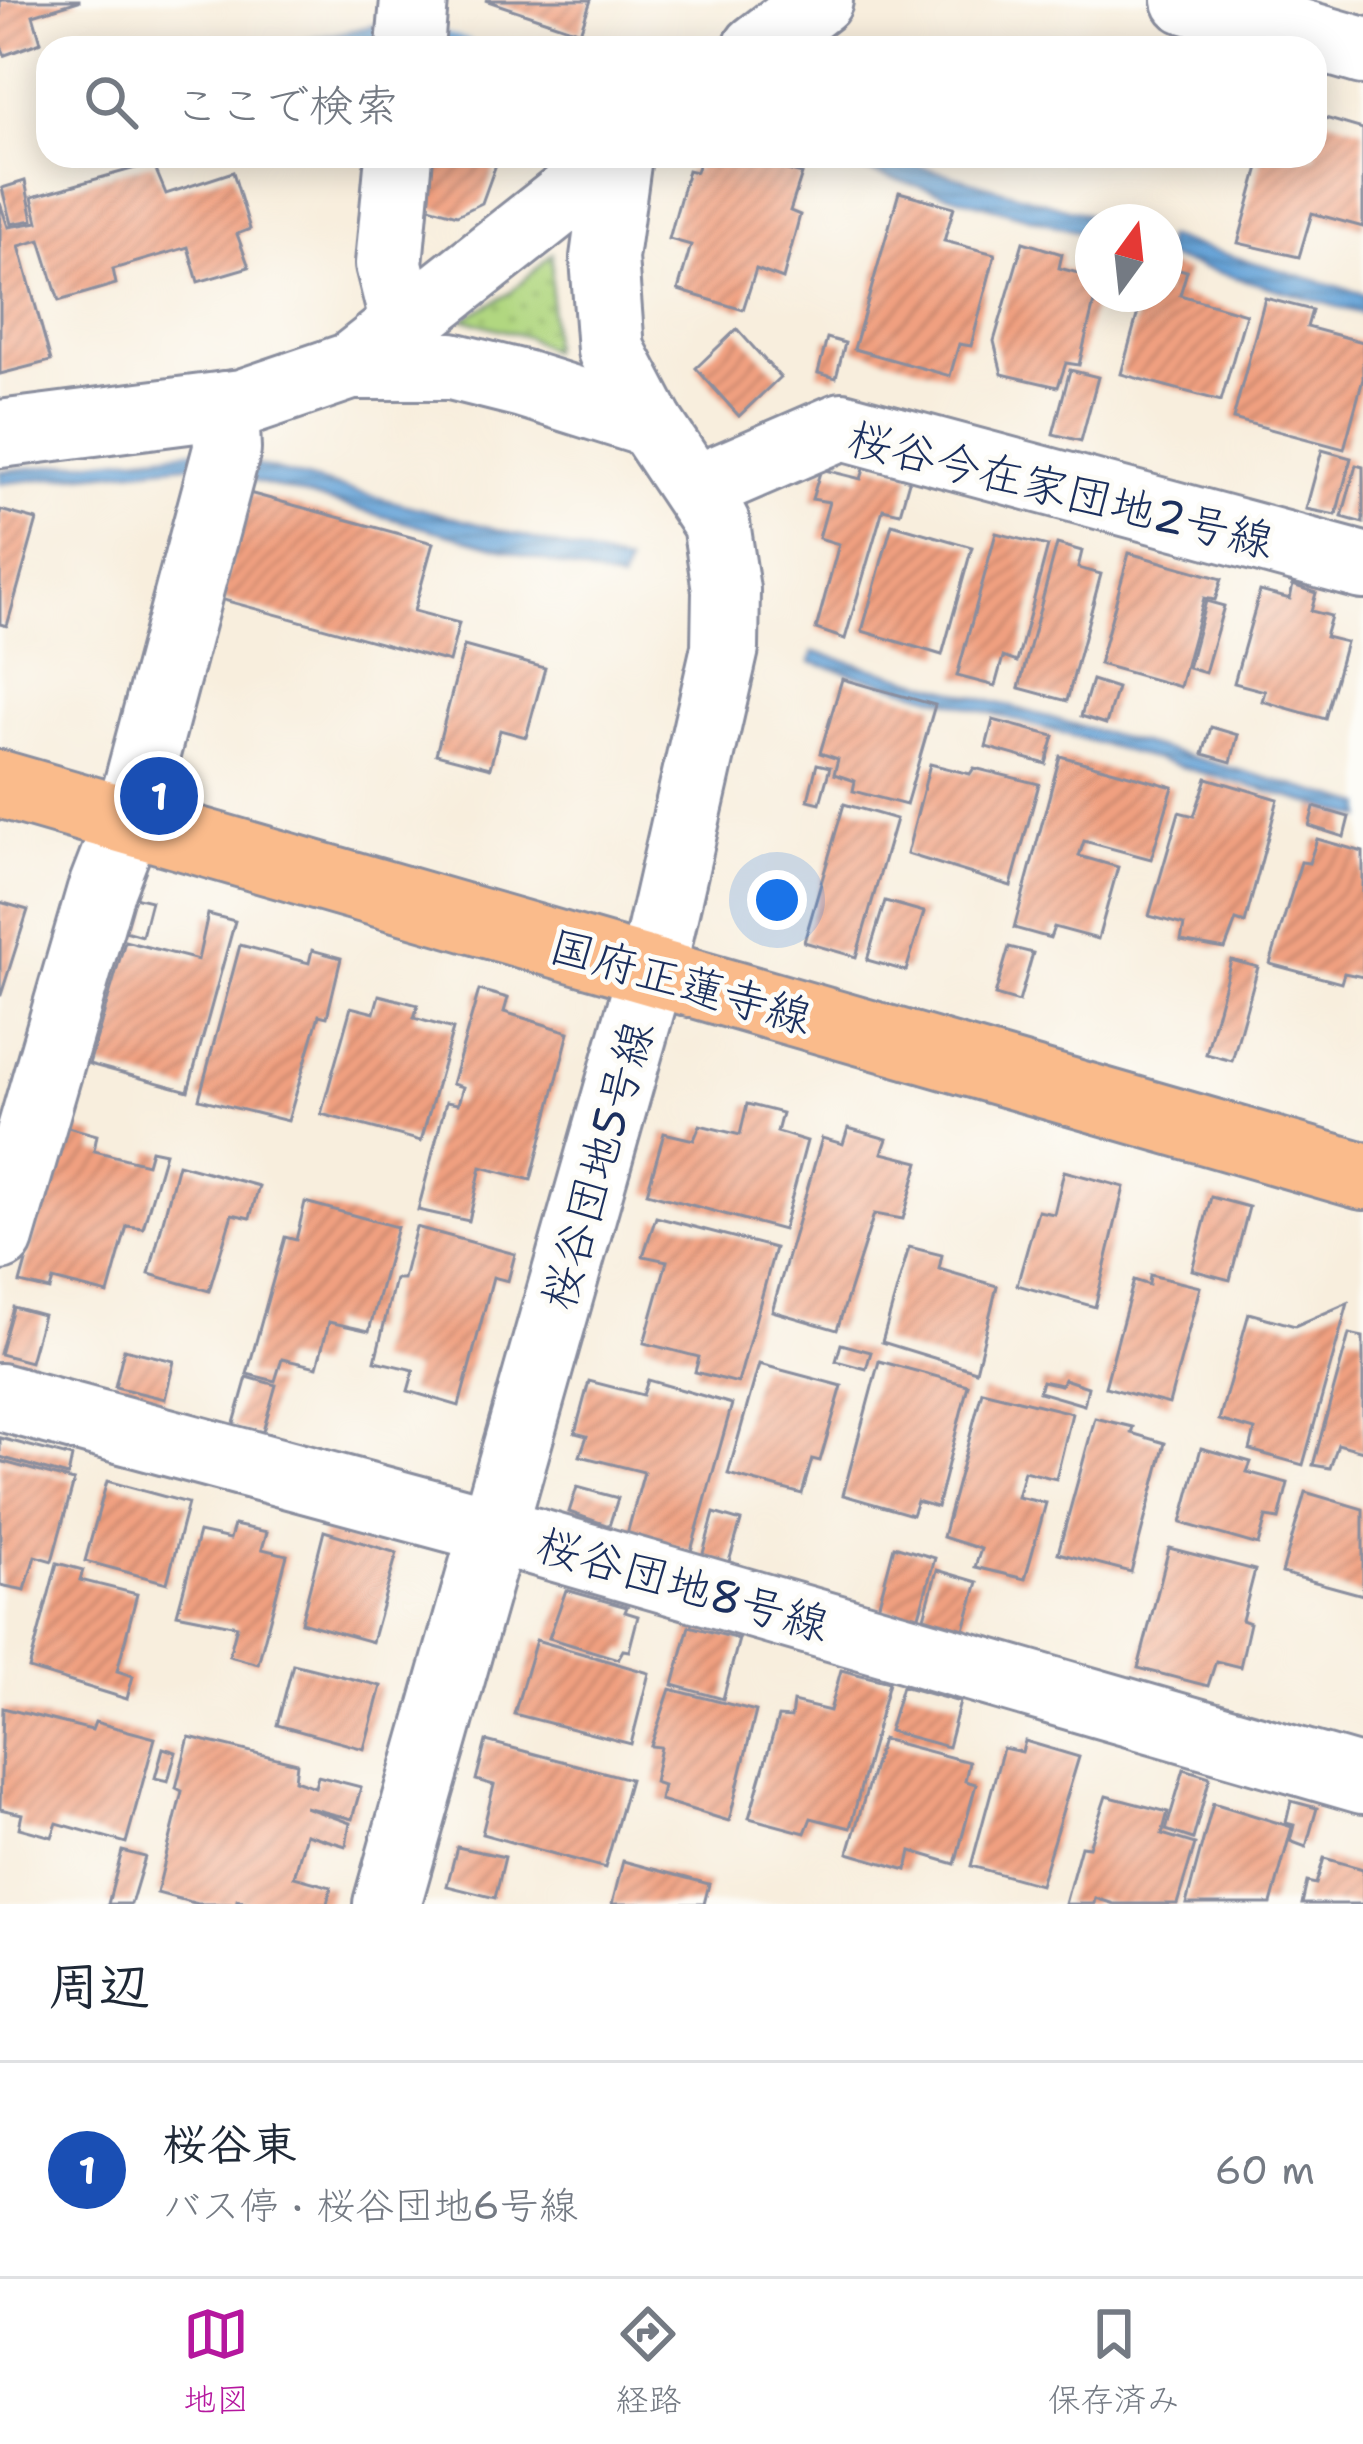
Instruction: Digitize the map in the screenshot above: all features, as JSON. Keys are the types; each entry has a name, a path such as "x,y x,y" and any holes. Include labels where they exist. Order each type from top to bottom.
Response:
{"main road":[{"name":"国府正蓮寺線","path":"0,784 1363,1176"}],"street":[{"path":"411,36 414,0"},
{"path":"773,36 819,0"},
{"path":"1186,0 1311,36"},
{"path":"1327,41 1363,51"},
{"path":"399,168 389,264 404,324"},
{"path":"351,367 604,168"},
{"name":"桜谷団地5号線","path":"387,1904 651,973 725,648 726,590 716,523 650,424 611,350 604,258 617,168"},
{"path":"0,434 242,403 351,367 451,367 523,383 650,424"},
{"path":"0,1238 100,893 128,821 227,449 225,405"},
{"name":"桜谷今在家団地2号線","path":"696,489 842,426 1363,566"},
{"name":"桜谷団地8号線","path":"0,1397 494,1529 1363,1780"}],"green space":[{"path":"552,254 551,351 527,337 463,319 510,293"}],"water":[{"path":"386,23 386,36 327,36"},
{"path":"856,168 926,168 1075,211 1075,231"},
{"path":"1183,242 1363,294 1363,314 1183,262"},
{"path":"199,450 203,463 0,483 0,471"},
{"path":"237,460 627,564 621,582 244,478"},
{"path":"814,652 1363,805 1363,818 810,662"}],"building":[{"path":"0,0 79,0 33,15 39,36 36,44 5,55 0,44"},
{"path":"485,0 591,0 580,32"},
{"path":"1327,118 1363,129 1363,227 1312,213 1299,257 1238,243 1259,168 1327,168"},
{"path":"135,168 155,168 166,194 233,172 250,229 237,234 249,267 198,282 188,247 113,269 116,284 59,301 40,240 19,246 51,361 0,374 0,203 8,227 38,222 32,197"},
{"path":"432,168 495,168 482,203 457,215 429,207"},
{"path":"697,168 780,168 802,174 790,211 800,215 783,279 756,269 743,310 678,290 691,245 669,239 688,170 696,172"},
{"path":"25,181 33,220 11,224 2,188"},
{"path":"899,192 954,207 944,241 995,254 971,346 959,344 950,376 854,349"},
{"path":"1023,242 1062,254 1059,268 1075,272 1075,312 1092,312 1079,365 1066,363 1058,387 1002,374 994,341"},
{"path":"1183,296 1246,314 1221,401 1121,374 1138,312 1183,312"},
{"path":"1265,298 1312,310 1307,327 1363,342 1363,379 1344,449 1233,419"},
{"path":"737,329 780,377 739,416 696,368"},
{"path":"827,338 845,343 836,378 818,373"},
{"path":"1070,370 1098,377 1081,441 1053,434"},
{"path":"1322,450 1351,458 1336,515 1306,509"},
{"path":"866,463 911,474 900,513 883,509 845,639 816,629 839,544 819,538 829,502 812,499 821,469 861,479"},
{"path":"1356,465 1363,467 1363,523 1342,517"},
{"path":"249,493 433,543 414,611 459,623 449,662 220,599"},
{"path":"0,510 37,520 7,626 0,624"},
{"path":"892,524 972,547 942,655 862,631"},
{"path":"996,533 1048,546 1017,662 1003,657 995,686 957,676"},
{"path":"1057,544 1082,551 1078,568 1101,574 1067,701 1019,688"},
{"path":"1129,553 1222,579 1215,600 1204,598 1180,687 1099,664"},
{"path":"1293,585 1316,593 1311,611 1331,616 1325,637 1346,642 1325,719 1262,701 1265,691 1234,683 1260,591 1290,599"},
{"path":"1206,601 1224,606 1205,673 1188,668"},
{"path":"464,646 545,668 526,737 500,730 490,768 436,754"},
{"path":"842,679 935,705 906,805 853,791 855,781 834,774 838,759 820,753"},
{"path":"1092,680 1117,688 1106,724 1081,716"},
{"path":"993,720 1054,736 1046,764 986,747"},
{"path":"1211,727 1238,735 1231,762 1203,754"},
{"path":"1060,756 1173,787 1151,859 1084,841 1079,856 1118,867 1098,939 1054,927 1050,938 1014,928"},
{"path":"817,764 830,767 820,803 808,800"},
{"path":"930,764 970,774 974,768 1039,784 1011,886 907,854"},
{"path":"1207,778 1278,799 1245,923 1236,920 1225,949 1181,941 1184,925 1149,916 1179,812 1194,816"},
{"path":"844,804 896,819 856,957 804,942"},
{"path":"1314,807 1349,817 1344,837 1309,826"},
{"path":"1317,839 1363,852 1363,977 1344,973 1341,983 1270,964 1301,862 1309,863"},
{"path":"130,896 151,901 142,936 121,930"},
{"path":"885,901 924,912 906,971 867,960"},
{"path":"0,902 28,910 1,995 0,995"},
{"path":"208,914 235,921 188,1091 89,1064 125,941 198,960"},
{"path":"240,945 309,963 312,950 341,958 327,1017 319,1015 288,1121 199,1099"},
{"path":"1009,947 1033,953 1019,1002 995,995"},
{"path":"1231,960 1258,967 1232,1061 1206,1054"},
{"path":"479,990 508,998 504,1012 569,1032 531,1180 481,1167 469,1221 418,1210 446,1102 458,1104 463,1087 452,1084"},
{"path":"379,995 418,1005 414,1018 453,1029 421,1141 321,1114 351,1007 374,1013"},
{"path":"747,1104 782,1113 777,1132 807,1141 783,1230 647,1193 664,1133 694,1140 700,1125 740,1135"},
{"path":"64,1126 97,1135 94,1151 147,1164 151,1150 165,1153 143,1228 127,1226 108,1294 53,1280 50,1290 20,1283"},
{"path":"848,1128 887,1139 882,1153 919,1162 903,1219 874,1214 837,1330 772,1311 822,1138 843,1144"},
{"path":"178,1164 259,1186 250,1218 232,1214 209,1291 149,1274"},
{"path":"1064,1171 1124,1187 1095,1307 1017,1285 1038,1211 1054,1214"},
{"path":"1211,1197 1249,1207 1230,1280 1192,1270"},
{"path":"305,1202 397,1227 369,1331 329,1322 317,1367 282,1359 275,1381 247,1374 285,1237 296,1240"},
{"path":"656,1217 775,1248 738,1383 695,1372 699,1357 644,1343 667,1261 643,1256"},
{"path":"416,1227 515,1254 508,1281 493,1277 459,1406 408,1391 414,1370 375,1361 395,1279 403,1279"},
{"path":"909,1247 942,1255 939,1269 997,1286 976,1371 882,1342"},
{"path":"1150,1275 1200,1287 1169,1404 1105,1387 1134,1280 1149,1285"},
{"path":"1348,1303 1303,1465 1250,1450 1255,1430 1219,1420 1249,1313 1295,1326"},
{"path":"13,1307 43,1315 30,1362 0,1354"},
{"path":"1349,1334 1363,1337 1363,1451 1338,1444 1330,1468 1313,1465"},
{"path":"841,1344 871,1352 866,1369 836,1361"},
{"path":"124,1349 174,1361 165,1399 115,1387"},
{"path":"879,1361 968,1385 937,1507 917,1501 912,1515 843,1495"},
{"path":"759,1364 842,1386 820,1461 812,1459 802,1494 728,1474"},
{"path":"247,1377 276,1385 262,1435 233,1427"},
{"path":"1064,1379 1088,1387 1084,1405 1039,1392 1042,1381 1061,1385"},
{"path":"648,1380 732,1404 691,1551 627,1534 644,1472 580,1456 587,1436 575,1433 589,1381 643,1395"},
{"path":"982,1391 1072,1413 1056,1479 1024,1471 1017,1497 1046,1503 1025,1579 975,1567 981,1549 943,1537"},
{"path":"1095,1418 1133,1427 1131,1433 1165,1443 1131,1572 1058,1553"},
{"path":"0,1438 72,1457 68,1476 0,1457"},
{"path":"1201,1448 1251,1462 1247,1472 1288,1483 1279,1519 1266,1517 1258,1545 1181,1523"},
{"path":"0,1461 74,1481 52,1561 35,1556 25,1590 0,1585"},
{"path":"107,1481 188,1503 167,1583 85,1561"},
{"path":"577,1487 618,1498 609,1526 569,1512"},
{"path":"1305,1492 1363,1509 1363,1595 1282,1573"},
{"path":"714,1513 741,1521 728,1565 702,1557"},
{"path":"234,1525 267,1532 262,1549 287,1555 258,1664 229,1656 237,1626 177,1614 199,1532 230,1539"},
{"path":"324,1531 397,1553 372,1642 301,1622"},
{"path":"894,1546 935,1558 918,1619 878,1607"},
{"path":"1169,1548 1255,1570 1242,1620 1250,1623 1240,1667 1216,1661 1208,1686 1138,1668"},
{"path":"57,1563 83,1570 80,1580 137,1594 117,1671 133,1676 127,1699 29,1669"},
{"path":"937,1570 978,1582 964,1629 924,1617"},
{"path":"566,1590 627,1607 625,1612 638,1616 629,1651 623,1650 618,1659 549,1638"},
{"path":"689,1626 739,1639 723,1699 673,1685"},
{"path":"536,1640 649,1673 631,1744 514,1714"},
{"path":"293,1664 381,1686 364,1749 277,1725"},
{"path":"841,1670 889,1682 850,1828 811,1818 805,1833 749,1818 778,1717 791,1718 793,1702 830,1711"},
{"path":"902,1686 960,1702 948,1747 889,1731"},
{"path":"670,1689 756,1711 729,1821 660,1800 663,1785 654,1782 661,1747 651,1746"},
{"path":"3,1708 92,1730 95,1722 155,1738 126,1843 57,1823 52,1837 19,1828 22,1814 0,1809"},
{"path":"189,1737 297,1763 295,1780 315,1787 318,1776 361,1787 352,1819 305,1807 350,1823 346,1846 306,1834 294,1877 331,1887 327,1904 237,1900 236,1904 198,1904 157,1893 182,1791 176,1788"},
{"path":"882,1739 969,1762 965,1781 976,1784 955,1864 911,1851 907,1870 848,1853"},
{"path":"486,1741 630,1779 605,1868 482,1834 494,1785 476,1780"},
{"path":"1025,1741 1079,1757 1040,1885 971,1866 1003,1748 1022,1752"},
{"path":"163,1748 176,1752 168,1781 155,1778"},
{"path":"1184,1769 1210,1777 1193,1839 1166,1830"},
{"path":"1106,1796 1168,1812 1162,1834 1195,1844 1177,1904 1114,1904 1095,1898 1094,1904 1065,1904 1081,1846 1089,1847"},
{"path":"1291,1801 1317,1808 1306,1847 1290,1841 1294,1825 1286,1823"},
{"path":"1213,1803 1292,1827 1271,1904 1186,1904"},
{"path":"457,1847 505,1857 495,1898 447,1886"},
{"path":"122,1851 145,1857 131,1904 108,1904"},
{"path":"1324,1858 1363,1869 1363,1904 1302,1904 1307,1882 1316,1884"},
{"path":"623,1861 709,1884 704,1904 612,1904"}],"place":[{"name":"桜谷東","path":"159,796"}]}
